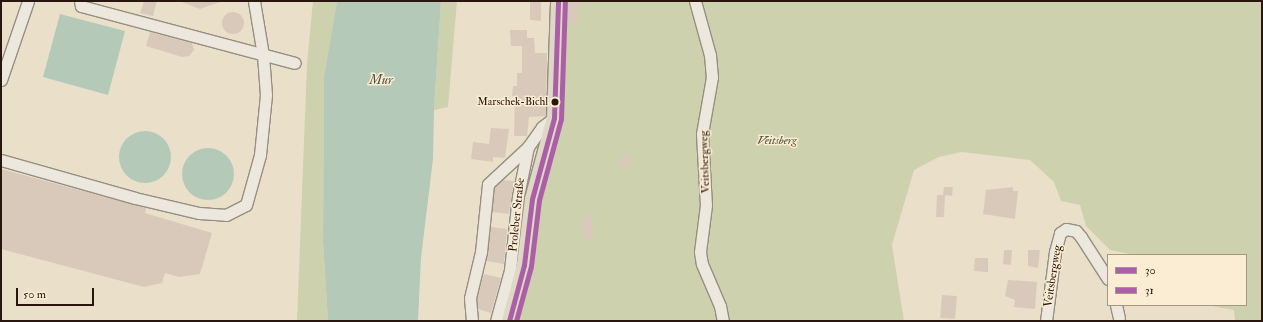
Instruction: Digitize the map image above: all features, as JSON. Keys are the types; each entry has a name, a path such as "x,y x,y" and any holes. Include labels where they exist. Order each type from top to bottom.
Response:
{"main road":[{"name":"Proleber Straße","path":"509,321 524,265 532,199 554,118 558,1"}],"street":[{"path":"1,80 28,1"},
{"path":"80,1 81,6 295,63"},
{"path":"1,160 135,198 199,213 226,215 246,205 260,155 266,95 263,55 254,1"},
{"name":"Veitsbergweg","path":"694,1 710,55 712,76 702,134 706,205 700,252 702,264 720,306 723,321"},
{"name":"Proleber Straße","path":"496,321 510,270 518,196 528,148 542,127 554,118"},
{"path":"472,321 470,298 481,252 488,184 528,148"},
{"name":"Veitsbergweg","path":"1046,321 1055,252 1060,233 1066,229 1076,231 1107,277"},
{"path":"1116,306 1119,318"}],"green space":[{"path":"313,1 337,1 324,76 323,242 328,321 297,321 307,64"},
{"path":"441,1 457,1 448,107 434,110"},
{"name":"Veitsberg","path":"566,1 1262,1 1262,321 1235,321 1234,310 1212,306 1247,306 1247,254 1130,254 1110,250 1086,226 1080,205 1061,201 1054,182 1030,160 961,152 939,157 914,170 892,245 904,321 516,321 532,256 542,187 563,87"}],"water":[{"name":"Mur","path":"337,1 441,1 434,110 433,159 421,258 418,321 328,321 323,242 324,76"},
{"path":"60,14 125,31 108,95 43,77"},
{"path":"140,131 150,131 164,138 171,152 171,162 164,176 150,183 140,183 130,179 123,172 119,162 119,152 123,142 130,135"},
{"path":"203,148 213,148 227,155 234,169 234,179 227,193 213,200 203,200 193,196 186,189 182,179 182,169 186,159 193,152"}],"building":[{"path":"144,1 157,1 153,16 140,13"},
{"path":"179,1 223,1 200,9"},
{"path":"530,1 541,1 541,21 530,20"},
{"path":"569,1 579,1 577,23 568,22"},
{"path":"233,12 241,15 244,23 241,31 233,34 225,31 222,23 225,15"},
{"path":"510,30 527,30 527,38 534,38 535,53 547,53 546,116 529,117 527,136 514,136 515,96 512,96 513,86 517,86 517,73 522,73 522,46 511,46"},
{"path":"150,32 192,43 194,50 189,56 182,57 146,46"},
{"path":"491,128 509,129 505,158 493,157 493,162 471,159 473,142 489,144"},
{"path":"621,156 629,157 628,168 620,167"},
{"path":"1,169 146,208 145,213 212,233 200,274 179,277 165,273 162,283 144,287 1,249"},
{"path":"503,180 514,181 509,214 492,212 495,187"},
{"path":"944,187 953,187 952,196 945,195 944,217 936,217 937,195 943,195"},
{"path":"1013,187 1013,191 1018,191 1015,219 983,214 986,190"},
{"path":"584,215 592,216 592,239 584,239"},
{"path":"491,227 507,229 504,264 486,261"},
{"path":"1004,250 1012,250 1011,265 1003,264"},
{"path":"1028,250 1040,250 1038,268 1028,266"},
{"path":"975,258 988,258 988,272 974,271"},
{"path":"484,274 501,278 491,313 478,309 477,298"},
{"path":"1008,280 1037,282 1035,309 1014,307 1015,300 1005,296"},
{"path":"942,295 957,296 955,319 940,318"}],"transit line":[{"name":"30","path":"509,321 524,265 532,199 554,118 558,1"},
{"name":"31","path":"516,321 531,266 539,200 561,119 565,1"}],"place":[{"name":"Marschek-Bichl","path":"555,102"}]}
